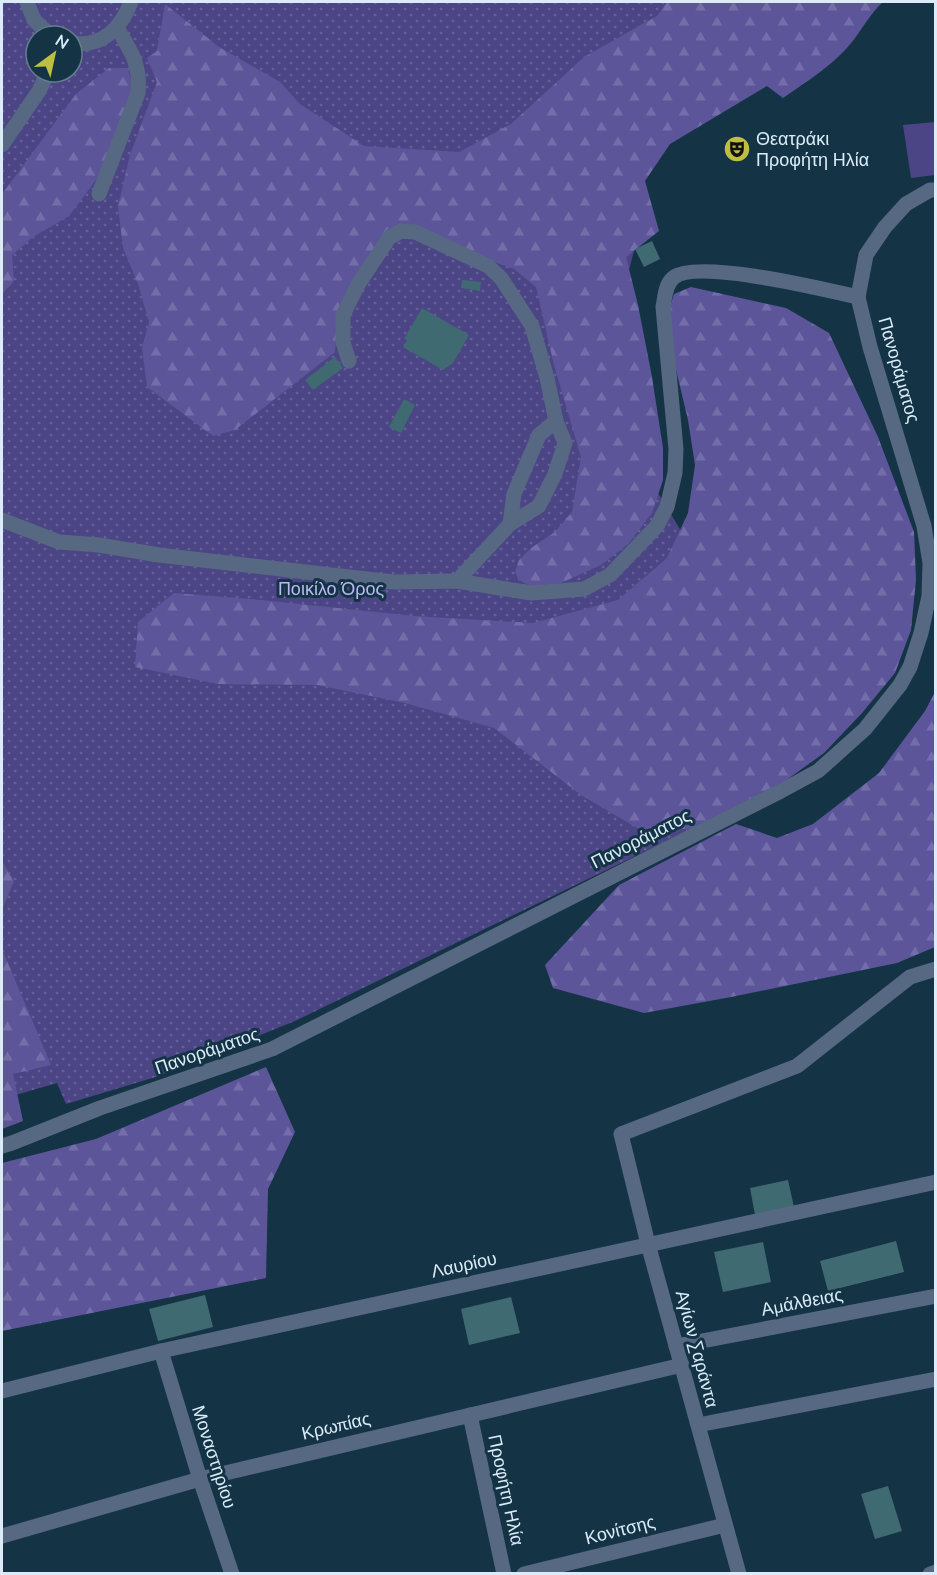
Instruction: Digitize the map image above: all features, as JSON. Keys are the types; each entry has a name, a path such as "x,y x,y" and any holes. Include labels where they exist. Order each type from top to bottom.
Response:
{"street":[{"path":"27,2 34,20 38,24"},
{"path":"84,44 98,41 117,28 125,18 131,2"},
{"path":"99,194 138,93 140,78 136,59 117,28"},
{"path":"2,146 42,84"},
{"path":"2,520 59,542 99,545 170,556 393,582 457,581 531,593 584,589 610,575 657,526 667,507 675,473 675,449 663,307 667,285 675,276 696,271 756,276 858,297 866,255 885,226 906,204 930,190 936,190"},
{"path":"349,361 343,342 343,315 359,284 389,238 401,231 415,232 488,266 501,278 532,326 547,378 556,421 565,443 555,474 539,506 510,524 457,581"},
{"name":"Πανοράματος","path":"2,1146 100,1108 272,1049 781,791 818,771 865,729 887,703 910,667 921,633 929,596 930,563 924,526 870,347 858,297"},
{"path":"510,524 514,494 539,435 556,421"},
{"name":"Αγίων Σαράντα","path":"739,1574 648,1244 621,1134 797,1066 910,977 935,973"},
{"name":"Λαυρίου","path":"2,1391 161,1352 936,1182"},
{"name":"Αμάλθειας","path":"676,1346 936,1296"},
{"name":"Μοναστηρίου","path":"161,1352 232,1574"},
{"name":"Κρωπίας","path":"2,1536 200,1479 682,1365"},
{"path":"698,1425 936,1379"},
{"name":"Προφήτη Ηλία","path":"470,1415 504,1574"},
{"name":"Κονίτσης","path":"524,1574 725,1525"},
{"path":"930,1574 936,1572"}],"green space":[{"name":"Ποικίλο Όρος","path":"2,2 823,2 640,160 635,247 597,392 800,728 639,829 691,829 295,1021 159,1076 66,1104 57,1083 2,1099"},
{"path":"667,2 883,2 845,50 820,72 783,98 767,86 670,144 645,181 659,231 626,257 652,377 663,448 663,480 652,513 628,544 601,565 561,583 534,588 519,580 515,572 519,560 531,548 555,532 572,512 581,457 554,365 536,287 514,269 474,255 408,224 386,230 360,274 341,318 335,352 235,430 213,436 147,387 142,348 149,322 138,284 123,248 118,206 130,155 157,82 147,58 157,51 165,4 219,47 280,82 300,104 364,146 459,152 511,124 584,57 657,16"},
{"path":"109,68 128,68 133,88 99,176 69,216 33,237 12,255 14,281 2,294 2,194 76,94"},
{"path":"935,122 935,175 911,178 903,125"},
{"path":"691,287 786,308 829,333 878,437 914,532 916,580 911,630 895,673 862,713 824,753 785,781 691,829 639,829 581,795 494,728 405,703 317,685 218,684 135,667 138,622 174,593 414,616 533,623 618,600 667,558 688,513 695,465 688,420 672,353 669,310 674,294"},
{"path":"935,692 935,947 897,963 644,1013 553,988 545,965 619,885 736,824 777,838 813,824 879,773 925,711"},
{"path":"2,861 14,881 2,910"},
{"path":"2,949 51,1065 13,1074 23,1121 2,1129"},
{"path":"266,1067 295,1132 268,1189 266,1278 2,1331 2,1163 96,1139"}],"building":[{"path":"652,241 660,259 644,267 635,249"},
{"path":"462,280 481,282 480,291 461,288"},
{"path":"422,308 469,335 453,363 443,370 403,347 407,340 404,339"},
{"path":"335,357 343,368 313,390 305,380"},
{"path":"404,399 415,405 401,433 389,427"},
{"path":"788,1180 794,1207 755,1215 750,1188"},
{"path":"896,1241 904,1272 828,1291 820,1261"},
{"path":"763,1242 771,1282 723,1292 714,1252"},
{"path":"205,1295 213,1327 158,1341 149,1309"},
{"path":"511,1297 520,1333 469,1345 461,1309"},
{"path":"888,1486 902,1531 875,1539 861,1494"}],"place":[{"name":"Θεατράκι Προφήτη Ηλία","path":"737,149"}]}
